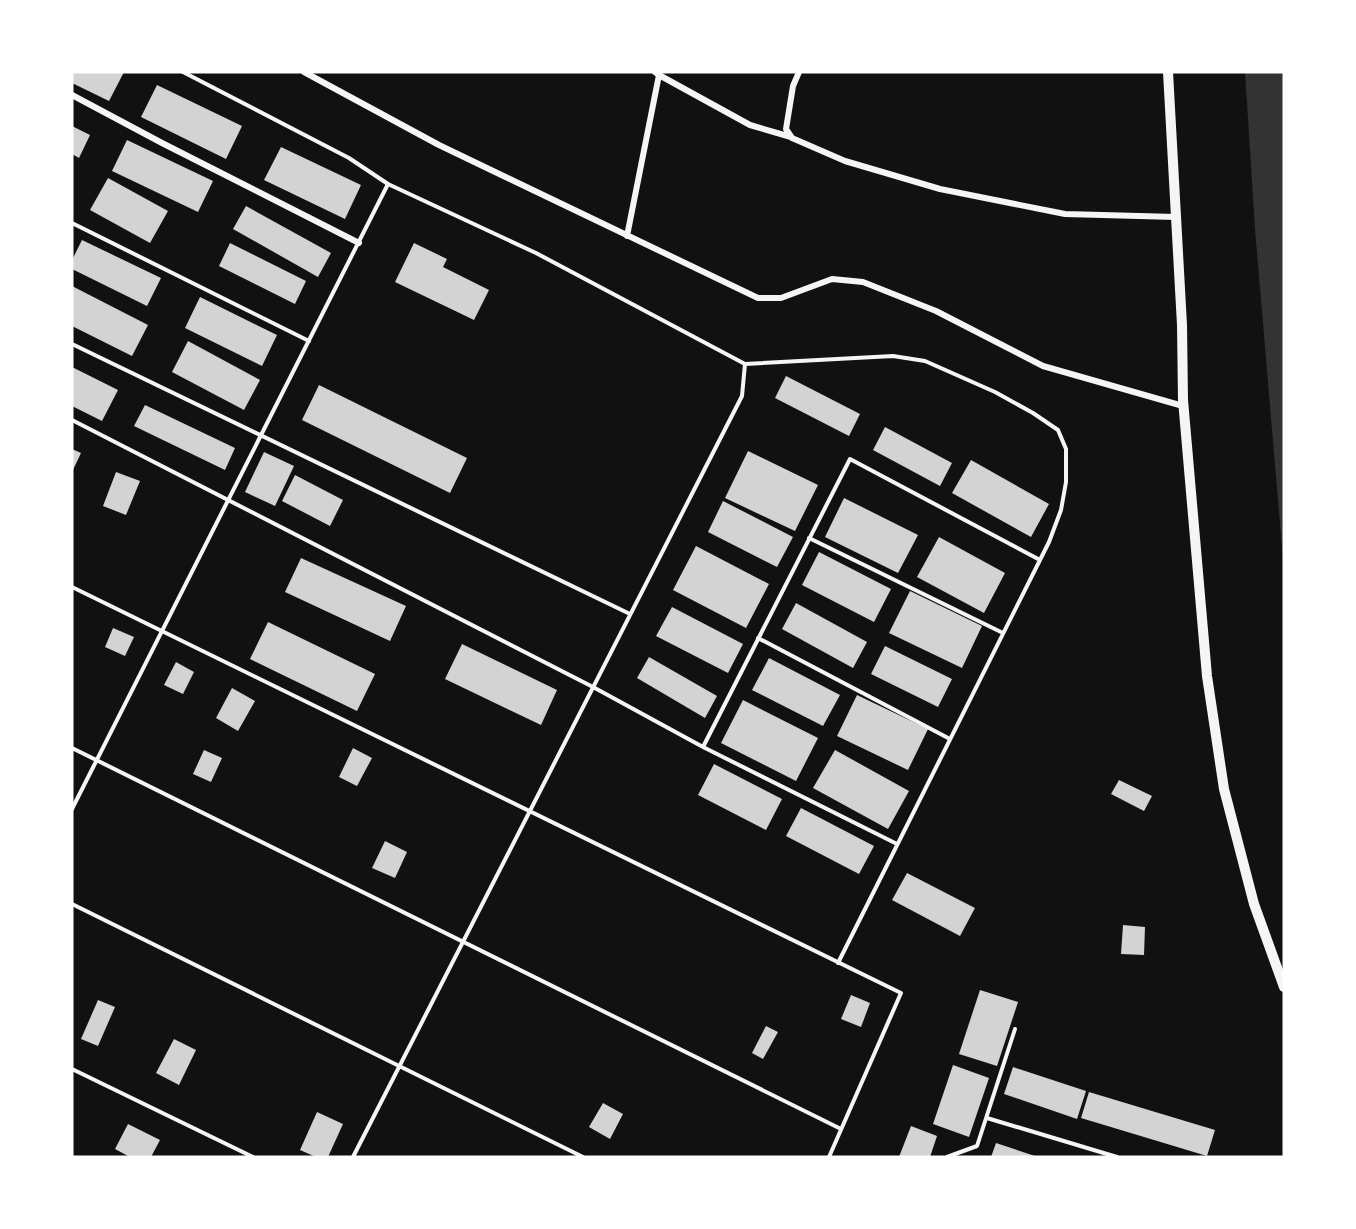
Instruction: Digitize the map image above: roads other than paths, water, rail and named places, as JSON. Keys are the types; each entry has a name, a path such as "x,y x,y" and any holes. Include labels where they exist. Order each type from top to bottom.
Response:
{"main road":[{"path":"1168,72 1182,325 1184,406 1207,676 1224,789 1254,904 1284,987"}],"street":[{"path":"304,72 439,145 758,298 782,298 832,279 864,282 936,311 1043,366 1184,406"},
{"path":"792,138 786,129 793,86 799,72"},
{"path":"627,236 657,74 750,125 792,138 845,161 940,189 1065,214 1176,217"},
{"path":"72,94 162,143 359,243"}],"lane":[{"path":"183,72 349,158 388,184 536,253 745,364 893,356 925,361 995,392 1058,430 1066,449 1066,482 1061,510 1040,560 838,963"},
{"path":"72,809 388,184"},
{"path":"72,223 309,341"},
{"path":"72,344 630,614"},
{"path":"353,1157 742,396 745,364"},
{"path":"72,420 593,687 703,747 897,844"},
{"path":"703,747 850,459 1040,560"},
{"path":"809,538 1004,633"},
{"path":"72,587 901,993 829,1157"},
{"path":"758,638 950,739"},
{"path":"72,748 841,1129"},
{"path":"72,904 583,1157"},
{"path":"947,1157 977,1146 1015,1029"},
{"path":"72,1069 253,1157"},
{"path":"987,1118 1117,1157"}]}
